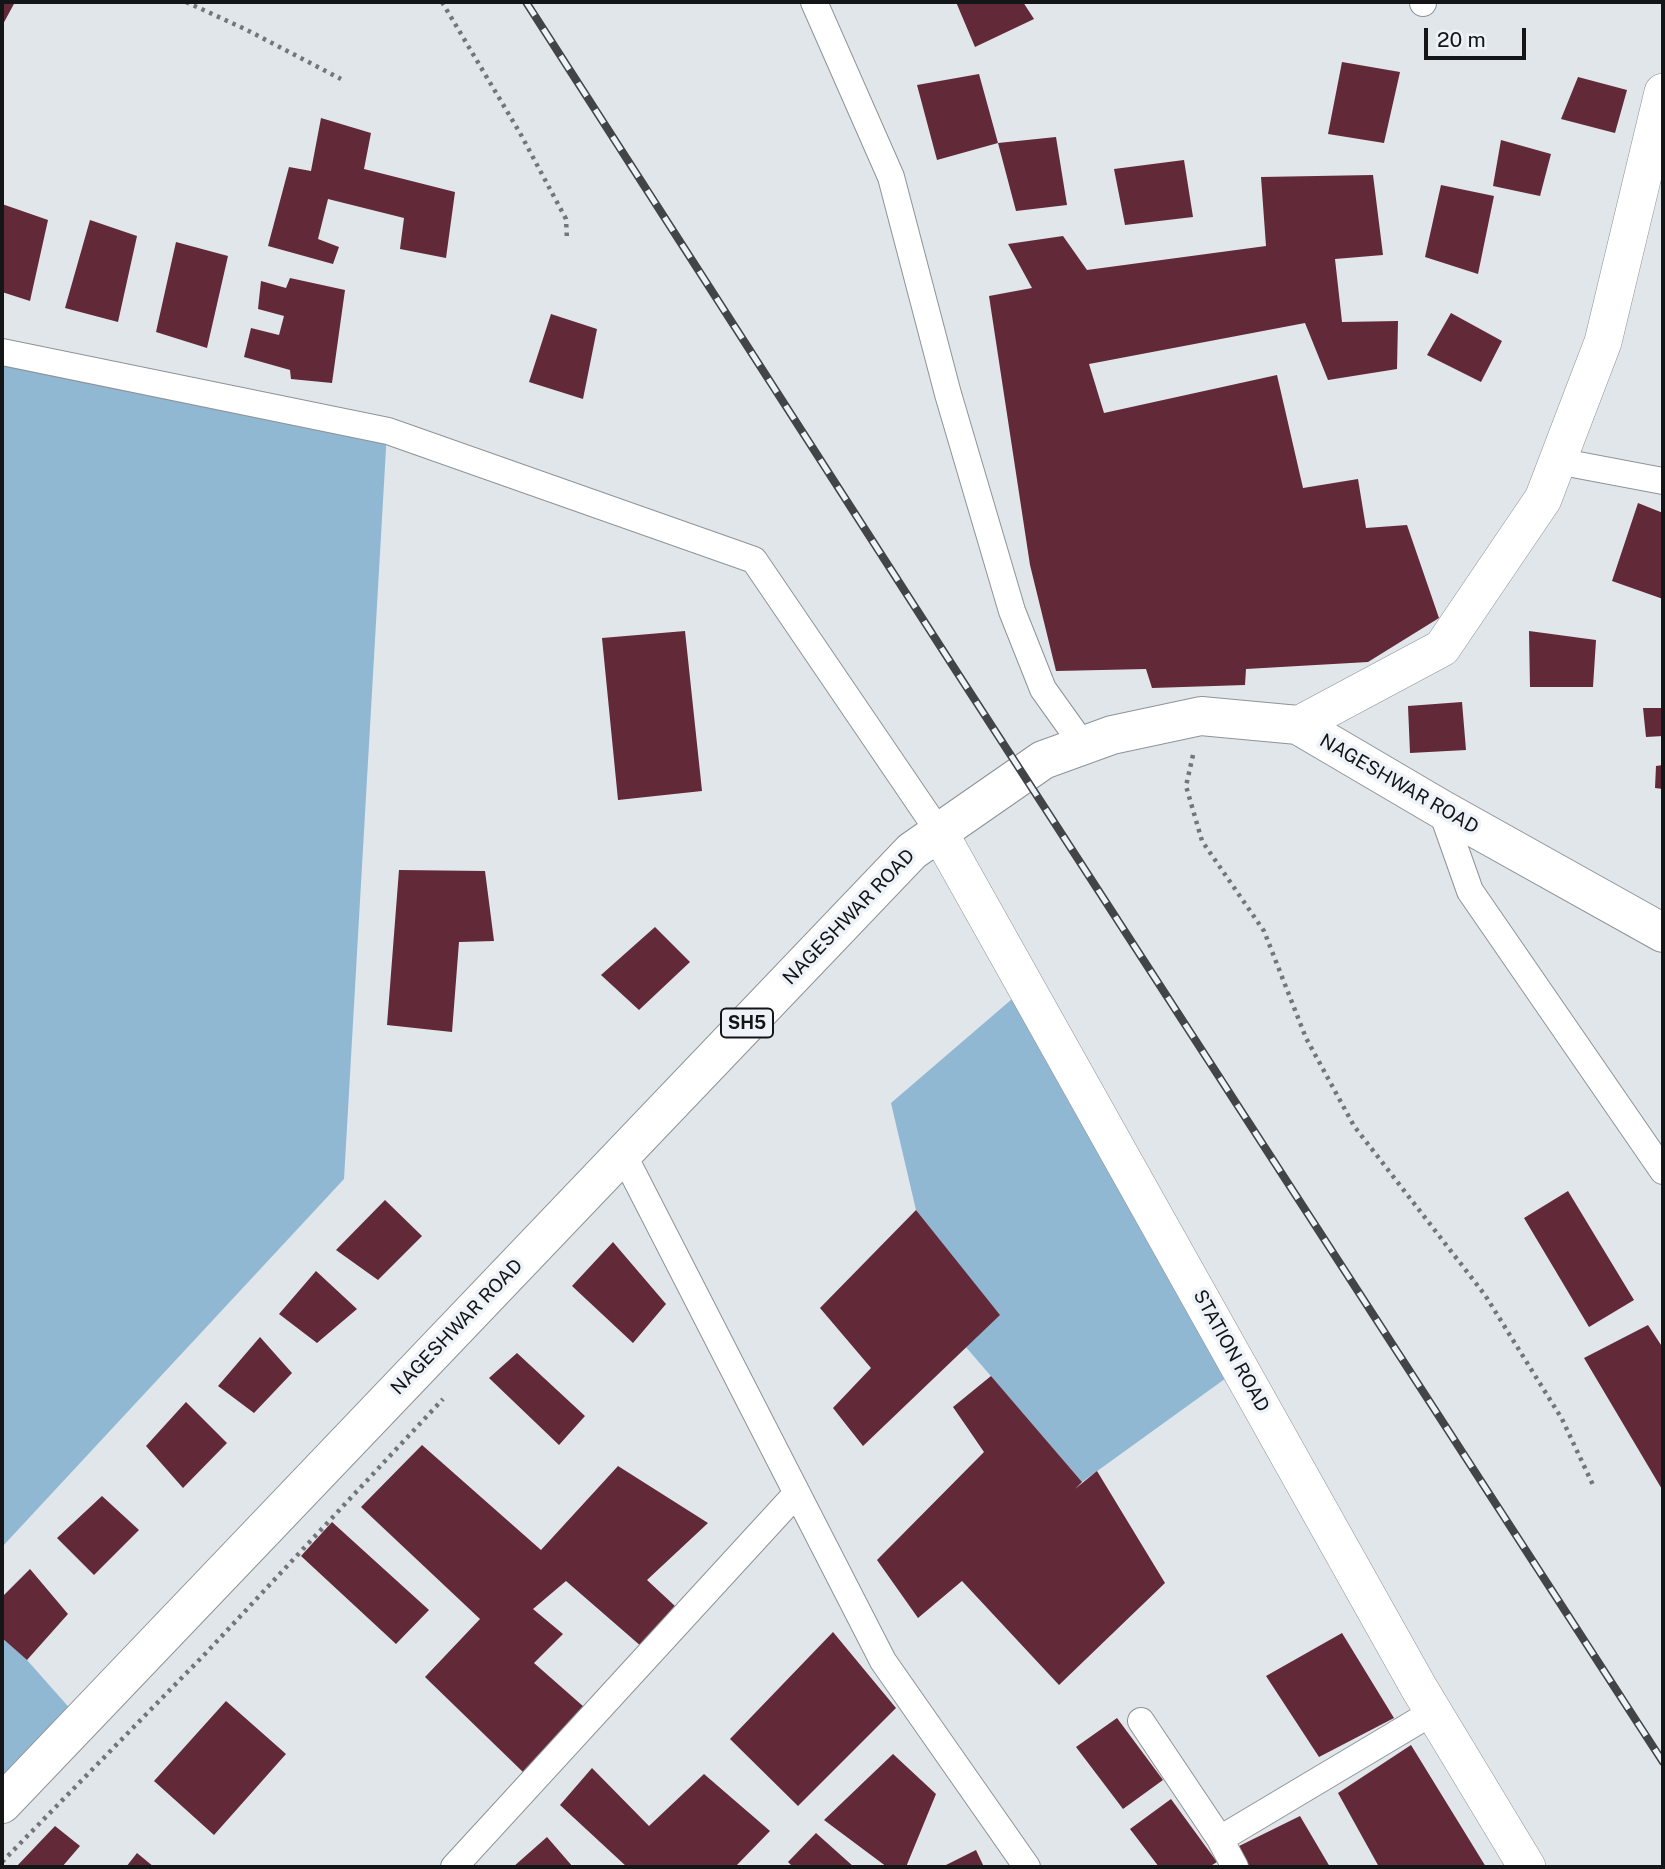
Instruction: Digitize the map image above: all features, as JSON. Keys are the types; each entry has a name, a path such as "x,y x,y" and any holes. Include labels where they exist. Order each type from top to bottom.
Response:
{"main road":[{"name":"NAGESHWAR ROAD","path":"2,1804 912,851 1043,760 1112,735 1201,716 1298,725 1441,809 1663,933"}],"street":[{"path":"814,2 891,177 948,394 1012,611 1042,689 1083,745"},
{"path":"1298,725 1442,648 1544,499 1603,342 1663,92"},
{"path":"2,352 387,431 754,560 939,832"},
{"path":"1558,461 1663,481"},
{"path":"1441,809 1470,891 1663,1171"},
{"name":"STATION ROAD","path":"939,832 1433,1712 1527,1867"},
{"path":"623,1154 883,1661 1027,1867"},
{"path":"454,1867 797,1493"},
{"path":"1220,1839 1433,1712"},
{"path":"1141,1721 1220,1839 1235,1867"}],"path":[{"path":"186,2 341,79"},
{"path":"442,2 520,133 566,219 567,240"},
{"path":"1201,716 1186,786 1202,841 1264,931 1306,1038 1354,1126 1485,1295 1562,1419 1593,1485"},
{"path":"2,1862 206,1653 445,1397"}],"shaded area":[{"path":"2,352 387,431 344,1179 2,1547"},
{"path":"1026,987 1240,1368 1082,1482 965,1346 999,1315 916,1210 891,1103"},
{"path":"2,1638 27,1660 81,1721 2,1804"}],"building":[{"path":"2,2 15,2 2,26"},
{"path":"956,2 1023,2 1034,19 975,47"},
{"path":"1342,62 1400,72 1384,143 1328,134"},
{"path":"979,74 998,143 937,160 917,85"},
{"path":"1578,77 1627,90 1615,133 1561,119"},
{"path":"321,118 371,133 364,169 455,192 446,258 400,249 404,218 328,199 318,239 339,247 333,264 268,246 289,167 311,171"},
{"path":"1056,137 1067,205 1016,211 998,143"},
{"path":"1501,140 1551,154 1540,196 1493,186"},
{"path":"1184,160 1193,217 1125,225 1114,169"},
{"path":"1373,175 1383,255 1335,259 1342,322 1398,321 1397,369 1328,380 1305,323 1089,364 1104,413 1277,375 1303,488 1358,479 1366,528 1407,525 1439,618 1368,662 1246,669 1245,685 1152,688 1146,669 1056,671 1030,565 989,296 1032,288 1008,244 1063,236 1087,270 1266,246 1261,177"},
{"path":"1441,185 1494,196 1478,274 1425,257"},
{"path":"2,204 48,220 30,301 2,292"},
{"path":"90,220 137,236 118,322 65,308"},
{"path":"176,242 228,256 207,348 156,332"},
{"path":"290,278 345,290 332,383 291,379 290,370 244,357 251,328 279,335 284,316 258,309 261,281 286,288"},
{"path":"1451,313 1502,341 1481,382 1427,355"},
{"path":"551,314 597,329 583,399 529,382"},
{"path":"1638,503 1663,513 1663,599 1612,581"},
{"path":"685,631 702,791 618,800 602,638"},
{"path":"1529,631 1596,640 1593,687 1530,687"},
{"path":"1462,702 1466,750 1410,753 1408,706"},
{"path":"1643,708 1663,708 1663,736 1646,737"},
{"path":"1663,765 1663,789 1655,788 1656,766"},
{"path":"399,870 485,871 494,941 459,942 452,1032 387,1025"},
{"path":"655,927 690,962 639,1010 601,975"},
{"path":"1568,1191 1634,1300 1589,1327 1524,1218"},
{"path":"385,1200 422,1236 378,1280 336,1250"},
{"path":"916,1210 1000,1315 863,1446 833,1408 871,1368 820,1308"},
{"path":"613,1242 666,1304 633,1343 572,1286"},
{"path":"316,1271 357,1309 317,1343 279,1314"},
{"path":"1648,1325 1663,1348 1663,1491 1584,1358"},
{"path":"260,1337 292,1373 254,1413 218,1386"},
{"path":"517,1353 585,1416 559,1445 489,1378"},
{"path":"991,1376 1082,1482 1075,1489 1097,1471 1165,1583 1059,1685 962,1581 918,1618 877,1560 984,1452 953,1407"},
{"path":"186,1402 227,1443 183,1488 146,1446"},
{"path":"422,1445 541,1550 618,1466 708,1523 647,1580 675,1606 642,1647 566,1581 533,1609 563,1634 534,1663 584,1707 524,1773 425,1677 480,1619 361,1507"},
{"path":"102,1496 139,1530 94,1575 57,1538"},
{"path":"332,1522 429,1610 396,1644 301,1556"},
{"path":"30,1569 68,1614 27,1660 2,1638 2,1597"},
{"path":"833,1632 896,1708 798,1806 730,1739"},
{"path":"1342,1633 1394,1718 1319,1757 1266,1676"},
{"path":"226,1701 286,1754 214,1835 154,1781"},
{"path":"1117,1718 1163,1780 1123,1809 1076,1747"},
{"path":"1411,1745 1486,1867 1379,1867 1338,1793"},
{"path":"893,1754 936,1794 906,1867 887,1867 824,1820"},
{"path":"592,1768 649,1826 704,1774 770,1831 735,1867 627,1867 560,1805"},
{"path":"1171,1799 1217,1862 1209,1867 1159,1867 1130,1829"},
{"path":"1300,1816 1330,1867 1247,1867 1235,1848"},
{"path":"55,1826 80,1846 62,1867 16,1867"},
{"path":"816,1833 854,1867 793,1867 788,1862"},
{"path":"547,1837 573,1867 513,1867"},
{"path":"976,1850 984,1867 942,1867"},
{"path":"137,1853 154,1867 126,1867"}],"railway":[{"path":"526,2 1663,1762"}]}
